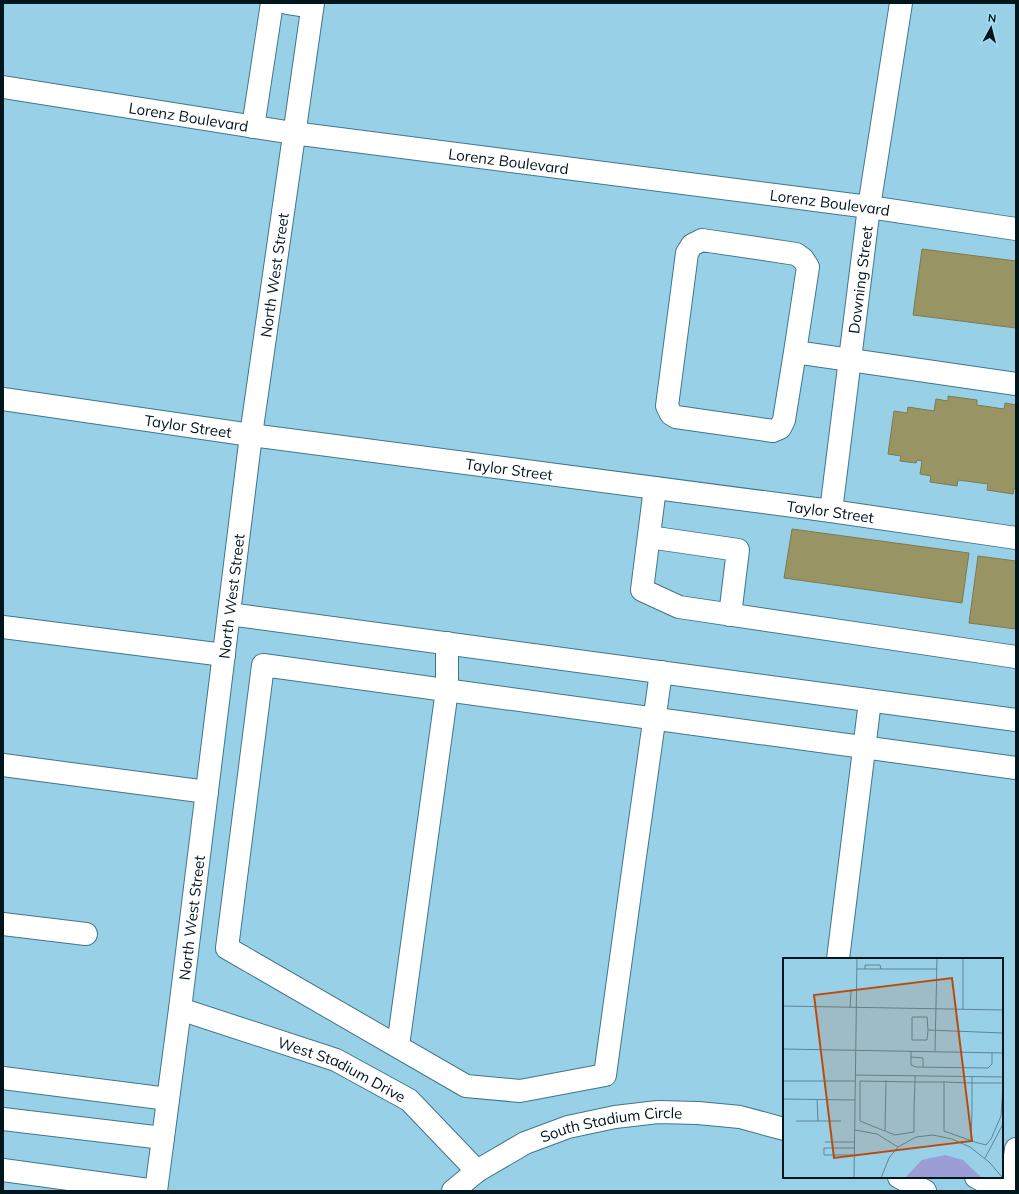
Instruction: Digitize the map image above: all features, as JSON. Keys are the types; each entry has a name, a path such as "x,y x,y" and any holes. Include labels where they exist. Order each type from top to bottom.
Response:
{"street":[{"path":"253,127 272,3"},
{"path":"287,3 312,5"},
{"name":"Downing Street","path":"831,511 868,207 901,3"},
{"name":"North West Street","path":"156,1191 251,435 312,5"},
{"name":"Lorenz Boulevard","path":"3,87 293,133 868,207 1016,229"},
{"path":"702,240 796,254 803,259 808,267 795,352 784,420 780,428 773,431 676,417 671,414 667,406 687,253 692,245 702,240"},
{"path":"795,352 1016,384"},
{"name":"Taylor Street","path":"3,399 251,435 831,511 1016,538"},
{"path":"655,488 642,590 679,607 1016,657"},
{"path":"649,537 738,550 730,615"},
{"path":"229,614 1016,720"},
{"path":"3,628 224,655"},
{"path":"398,1046 447,690 447,643"},
{"path":"661,672 654,718 605,1075 520,1091 466,1086 227,948 263,665 654,718 1016,768"},
{"path":"838,958 870,701"},
{"path":"3,765 207,792"},
{"path":"3,924 86,934"},
{"name":"West Stadium Drive","path":"180,1009 336,1060 409,1100 477,1171"},
{"path":"3,1078 168,1099"},
{"name":"South Stadium Circle","path":"453,1191 477,1171 525,1143 568,1127 614,1117 658,1112 698,1113 740,1117 783,1129"},
{"path":"3,1119 163,1138"},
{"path":"1010,1191 1016,1149"},
{"path":"3,1170 156,1191"},
{"path":"901,1178 925,1191"},
{"path":"978,1178 1002,1191"}],"building":[{"path":"922,249 1016,261 1016,328 913,315"},
{"path":"948,396 977,400 977,405 1004,409 1005,403 1016,405 1016,489 1014,488 1013,494 987,490 988,484 958,480 957,486 930,482 931,476 920,474 922,461 917,460 916,463 900,461 901,456 888,454 894,411 907,413 908,407 934,411 936,399 948,401"},
{"path":"792,529 969,553 962,603 784,578"},
{"path":"978,556 1016,561 1016,629 969,623"}]}
